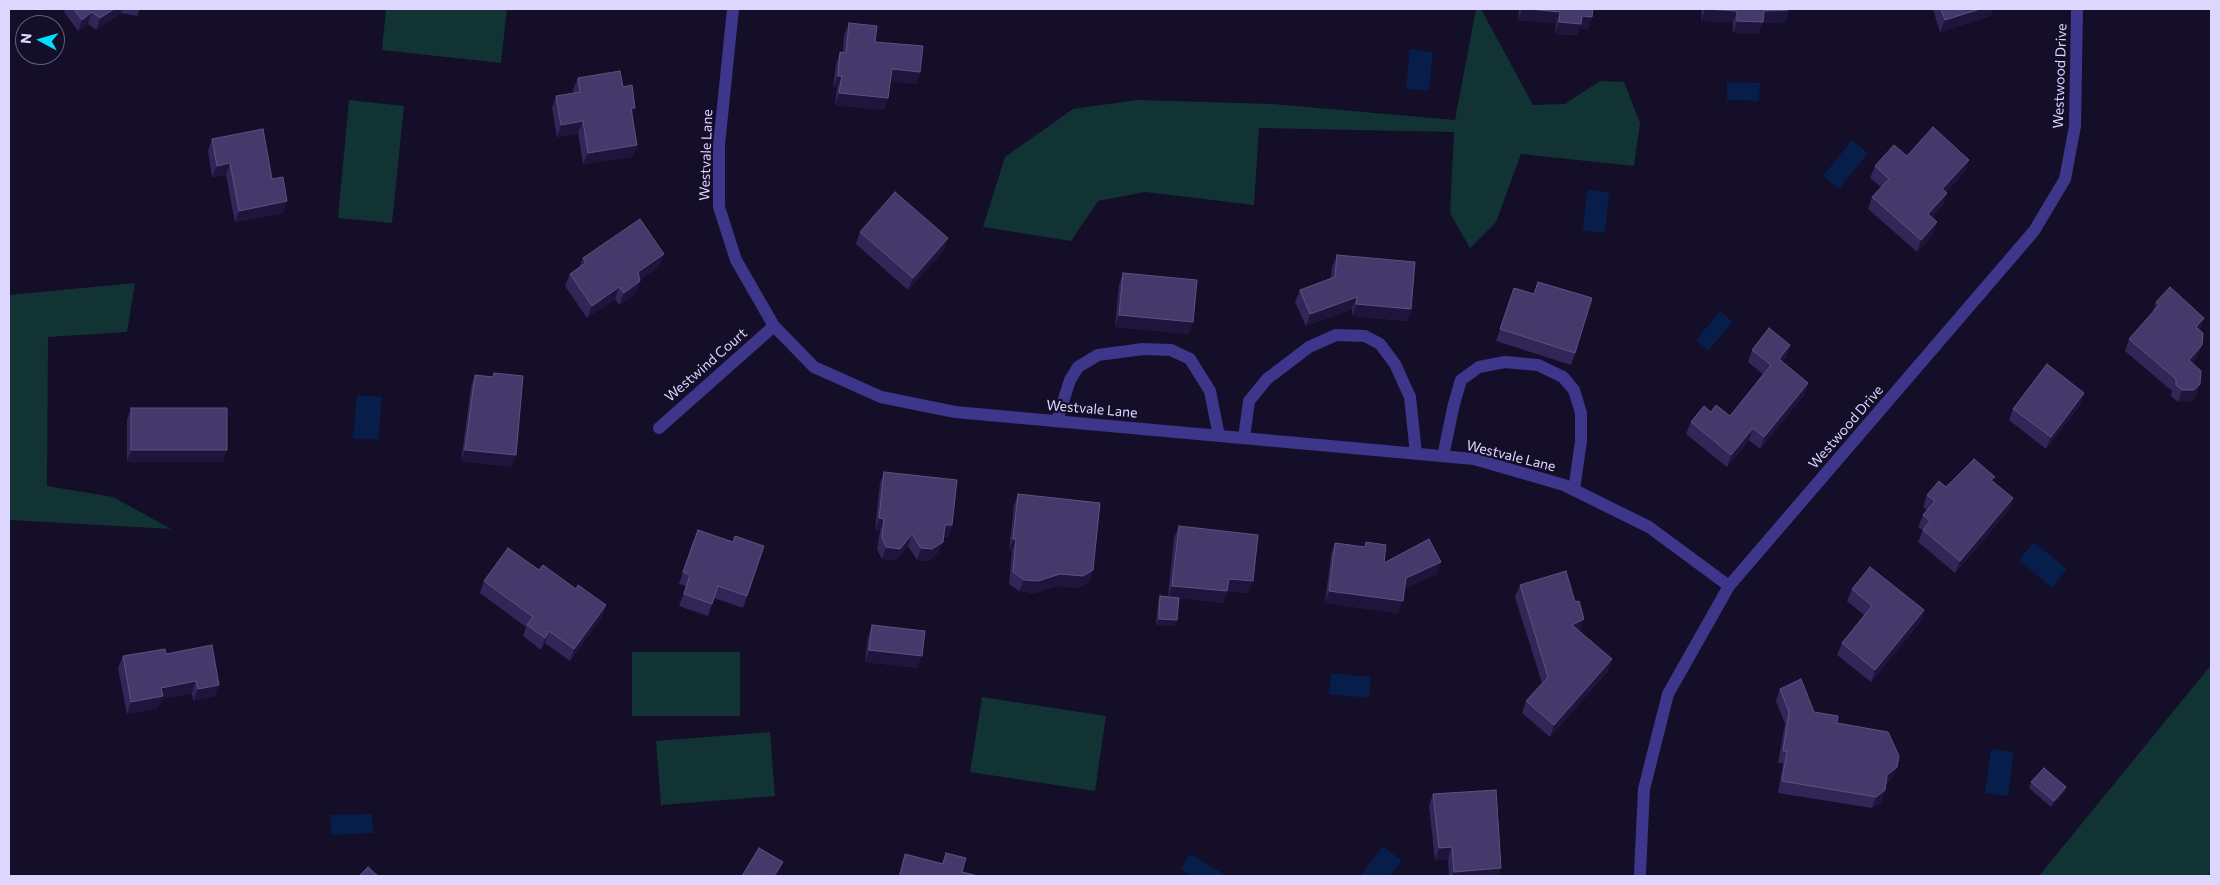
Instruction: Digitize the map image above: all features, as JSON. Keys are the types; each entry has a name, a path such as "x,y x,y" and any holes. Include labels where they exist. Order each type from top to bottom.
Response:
{"street":[{"name":"Westvale Lane","path":"733,9 719,145 719,207 736,260 774,326 814,367 881,397 955,412 1474,459 1564,485 1649,527 1728,586"},
{"name":"Westwood Drive","path":"1640,872 1644,789 1668,694 1728,586 2034,231 2065,179 2075,126 2077,9"},
{"name":"Westwind Court","path":"659,428 774,326"},
{"path":"1244,438 1250,401 1267,378 1309,347 1336,335 1365,336 1380,344 1395,364 1410,398 1416,454"},
{"path":"1057,421 1070,380 1078,368 1098,355 1142,349 1171,350 1190,359 1210,392 1218,436"},
{"path":"1442,456 1461,380 1479,367 1505,362 1538,365 1563,377 1574,390 1581,413 1581,442 1574,490"}],"green space":[{"path":"386,9 507,9 501,63 382,50"},
{"path":"1476,9 1481,9 1533,105 1565,104 1600,81 1624,82 1640,123 1634,166 1521,154 1496,222 1470,248 1450,213 1454,132 1259,128 1254,205 1145,192 1098,201 1071,241 983,227 1005,157 1073,109 1137,100 1273,104 1455,120"},
{"path":"349,100 404,106 392,223 338,218"},
{"path":"135,283 127,332 48,337 47,486 113,497 171,529 9,520 9,295"},
{"path":"632,652 740,652 740,716 632,716"},
{"path":"2211,665 2211,872 2207,876 2039,876"},
{"path":"982,697 1106,716 1095,791 970,772"},
{"path":"770,732 775,796 661,805 656,741"}],"water":[{"path":"1410,49 1433,52 1429,91 1406,89"},
{"path":"1727,82 1760,83 1759,101 1727,100"},
{"path":"1852,140 1868,153 1839,189 1823,176"},
{"path":"1587,190 1609,192 1605,233 1583,231"},
{"path":"1720,311 1733,322 1708,351 1696,340"},
{"path":"357,395 382,397 378,440 353,438"},
{"path":"2034,542 2067,569 2052,588 2019,560"},
{"path":"1331,673 1371,677 1369,698 1329,694"},
{"path":"1991,749 2014,752 2008,796 1985,793"},
{"path":"372,814 373,833 331,835 330,815"},
{"path":"1383,846 1402,861 1389,876 1360,876"},
{"path":"1190,854 1224,874 1223,876 1192,876 1181,869"}],"building":[{"path":"74,9 114,9 100,18 92,12 82,20"},
{"path":"1529,9 1593,9 1592,17 1582,16 1581,24 1559,22 1560,12"},
{"path":"1705,9 1789,10 1764,11 1763,22 1737,21 1737,11"},
{"path":"1941,9 1980,9 1945,20"},
{"path":"849,23 877,26 875,42 923,46 920,72 892,69 888,98 839,93 842,76 838,76 840,52 846,53"},
{"path":"620,71 623,87 632,85 635,108 631,108 637,145 588,153 583,121 561,125 556,96 580,92 578,78"},
{"path":"1933,127 1969,160 1942,189 1947,193 1928,214 1937,222 1921,240 1872,197 1889,179 1875,166 1894,145 1907,156"},
{"path":"263,129 272,179 283,177 287,201 239,211 230,163 217,166 212,139"},
{"path":"895,192 948,238 913,278 860,232"},
{"path":"640,219 664,254 638,272 640,281 624,293 619,287 592,306 570,274 586,263 583,258"},
{"path":"1337,255 1415,262 1411,309 1356,304 1357,297 1310,314 1300,290 1335,277"},
{"path":"1123,273 1197,280 1193,322 1119,315"},
{"path":"1538,282 1592,298 1575,353 1500,329 1514,288 1534,294"},
{"path":"2170,287 2204,318 2196,327 2203,333 2202,345 2189,360 2201,371 2200,384 2194,390 2182,390 2176,385 2176,379 2129,339 2159,305 2156,302"},
{"path":"1769,328 1790,345 1779,359 1808,383 1764,437 1753,428 1731,455 1691,422 1704,406 1711,412 1716,405 1730,416 1771,365 1752,350"},
{"path":"2047,364 2084,393 2051,437 2013,409"},
{"path":"494,373 523,376 516,455 465,450 475,375 493,377"},
{"path":"131,408 227,408 227,450 131,450"},
{"path":"1974,459 1995,477 1991,480 2013,498 1960,561 1923,530 1930,521 1923,515 1935,501 1927,495 1939,481 1946,487"},
{"path":"884,472 957,480 952,525 945,525 943,542 932,549 921,548 912,534 900,549 886,547 882,537 884,519 879,518"},
{"path":"1018,494 1100,503 1093,570 1083,576 1060,574 1038,581 1024,580 1013,572 1016,539 1013,539"},
{"path":"1179,526 1258,535 1253,581 1229,579 1227,591 1172,586"},
{"path":"698,530 733,542 735,536 764,546 747,596 718,586 712,604 684,594 690,575 683,572"},
{"path":"1429,539 1441,562 1406,578 1403,601 1329,591 1335,543 1365,547 1366,542 1386,545 1384,563"},
{"path":"508,548 539,570 543,565 576,589 578,585 606,605 574,649 549,631 545,638 527,625 533,617 484,581"},
{"path":"1870,567 1924,610 1875,670 1842,643 1872,606 1852,589"},
{"path":"1566,571 1575,602 1579,601 1584,619 1572,625 1612,659 1554,725 1526,701 1548,677 1520,585"},
{"path":"1160,596 1179,598 1177,620 1159,619"},
{"path":"872,625 925,631 922,656 869,650"},
{"path":"212,645 219,685 198,689 196,681 161,688 163,696 131,702 123,656 165,649 166,654"},
{"path":"1801,679 1814,712 1838,716 1837,723 1888,732 1899,756 1897,767 1887,775 1885,790 1876,797 1782,781 1787,751 1783,751 1789,712 1780,689"},
{"path":"2044,768 2066,787 2054,801 2031,782"},
{"path":"1496,790 1501,868 1454,872 1452,847 1439,848 1433,794"},
{"path":"759,848 783,862 774,876 742,876"},
{"path":"946,853 966,858 962,872 978,876 900,876 905,854 943,864"},
{"path":"368,867 378,876 359,876"}]}
